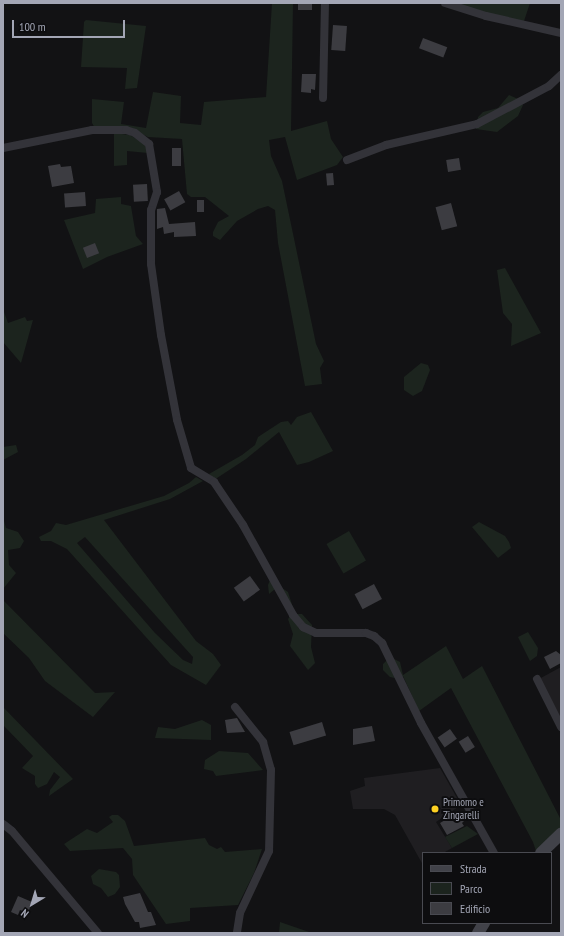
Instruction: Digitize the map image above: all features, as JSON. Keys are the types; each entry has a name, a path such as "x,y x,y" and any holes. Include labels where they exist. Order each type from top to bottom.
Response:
{"main road":[{"path":"542,852 561,834"}],"street":[{"path":"322,98 325,3"},
{"path":"445,3 486,16 560,30"},
{"path":"347,160 386,145 477,124 543,90 561,75"},
{"path":"3,148 92,130 126,130 135,133 149,144 157,192 151,210 151,264 173,397 186,457 191,468 214,482 243,525 292,615 303,627 316,633 366,633 382,643 421,723 493,852"},
{"path":"537,679 561,727"},
{"path":"235,707 264,742 271,770 269,851 240,913 237,933"},
{"path":"3,824 22,842 98,933"}],"shaded area":[{"path":"561,667 561,723 539,679"},
{"path":"440,768 461,805 436,822 452,848 445,852 422,852 422,863 395,815 384,809 353,809 350,791 365,786 364,778"}],"green space":[{"path":"272,3 293,3 291,131 327,121 331,139 343,157 337,165 297,180 285,137 269,140 271,156 282,181 316,344 324,361 320,368 322,384 305,386 278,243 275,210 268,206 258,209 237,221 220,240 213,236 213,232 218,222 229,216 205,197 191,197 187,194 182,139 148,137 136,131 95,128 92,123 92,99 124,102 121,124 146,128 153,92 181,96 180,123 201,125 204,102 266,97"},
{"path":"453,3 530,3 523,24"},
{"path":"86,20 146,26 137,88 125,89 127,68 81,67 84,22"},
{"path":"509,95 518,99 523,105 518,116 497,132 476,129 478,117 483,112 498,108"},
{"path":"114,133 130,135 145,144 148,153 127,151 127,165 114,166"},
{"path":"121,197 121,204 131,206 136,236 143,244 107,257 83,269 64,220 95,213 96,199"},
{"path":"505,268 541,333 511,346 512,324 503,313 497,270"},
{"path":"3,309 8,323 25,317 27,321 33,320 21,363 3,342"},
{"path":"421,363 428,365 430,370 422,391 413,396 404,390 404,377"},
{"path":"311,412 333,451 309,462 297,465 279,432 246,459 214,480 209,474 242,455 255,445 258,437 281,422 288,421 291,425 297,417"},
{"path":"16,445 18,452 3,460 3,447"},
{"path":"196,477 203,481 170,499 104,520 196,641 213,654 221,665 206,685 171,665 67,549 51,541 41,541 39,537 51,531 56,523 66,525 164,496 189,483","holes":["85,537 193,657 192,664 183,660 155,633 77,543"]},
{"path":"3,517 6,528 18,532 24,541 20,548 8,550 9,565 16,573 3,589"},
{"path":"479,522 505,536 511,548 498,558 472,527"},
{"path":"349,531 366,560 343,573 326,544"},
{"path":"270,580 288,592 295,614 302,614 312,625 311,647 315,663 308,670 290,646 293,634 288,619 291,615 275,589 269,594 268,585"},
{"path":"3,600 95,693 115,692 93,717 45,681 29,658 3,633"},
{"path":"528,632 538,648 537,656 530,661 518,637"},
{"path":"446,646 463,679 482,666 560,818 560,829 536,851 533,842 451,688 419,711 403,676 400,679 390,677 383,670 383,664 390,657 400,662 403,675"},
{"path":"3,707 73,779 49,796 50,790 60,777 54,772 47,784 38,788 35,784 35,776 22,768 33,756 3,725"},
{"path":"202,720 211,725 211,740 155,738 158,727 175,729"},
{"path":"219,751 248,753 263,770 216,776 213,771 204,769 205,760"},
{"path":"112,815 118,815 125,821 134,846 205,838 209,845 217,849 221,847 225,852 262,849 254,873 238,905 190,908 190,921 166,924 133,875 132,859 123,848 70,851 64,844 87,829 97,833 113,822 109,817"},
{"path":"467,826 478,834 452,848 445,837"},
{"path":"99,869 116,872 119,875 120,887 115,894 108,897 101,888 93,884 91,876"},
{"path":"280,922 312,933 279,933"}],"building":[{"path":"298,3 312,3 312,10 298,10"},
{"path":"333,25 347,26 345,51 331,50"},
{"path":"423,38 447,47 443,58 419,48"},
{"path":"302,74 316,74 315,90 311,89 311,93 301,92"},
{"path":"172,148 181,148 181,166 172,166"},
{"path":"459,158 461,170 448,172 446,160"},
{"path":"60,164 61,167 71,166 74,183 52,187 48,166"},
{"path":"333,173 334,185 327,186 326,174"},
{"path":"147,184 148,201 134,202 133,185"},
{"path":"179,191 185,202 170,211 164,199"},
{"path":"85,192 86,206 65,207 64,193"},
{"path":"197,200 204,200 204,212 197,212"},
{"path":"451,203 457,226 442,230 436,207"},
{"path":"165,208 169,224 195,222 196,236 174,237 174,232 164,234 163,227 157,229 157,209"},
{"path":"95,243 99,253 87,258 83,248"},
{"path":"250,576 260,590 244,602 234,588"},
{"path":"374,584 382,599 363,609 355,594"},
{"path":"556,651 561,655 561,663 550,669 544,657"},
{"path":"237,718 245,732 227,733 225,720"},
{"path":"322,722 326,735 294,745 289,732"},
{"path":"372,726 375,741 353,745 353,729"},
{"path":"450,729 457,739 445,747 438,738"},
{"path":"468,736 475,747 466,753 459,742"},
{"path":"459,812 464,821 462,823 464,826 447,835 440,823"},
{"path":"140,893 148,912 151,912 156,925 140,928 139,922 135,922 125,904 123,897"},
{"path":"18,896 32,902 28,913 20,910 18,915 11,912"}],"place":[{"name":"Primomo e Zingarelli","path":"435,809"}]}
